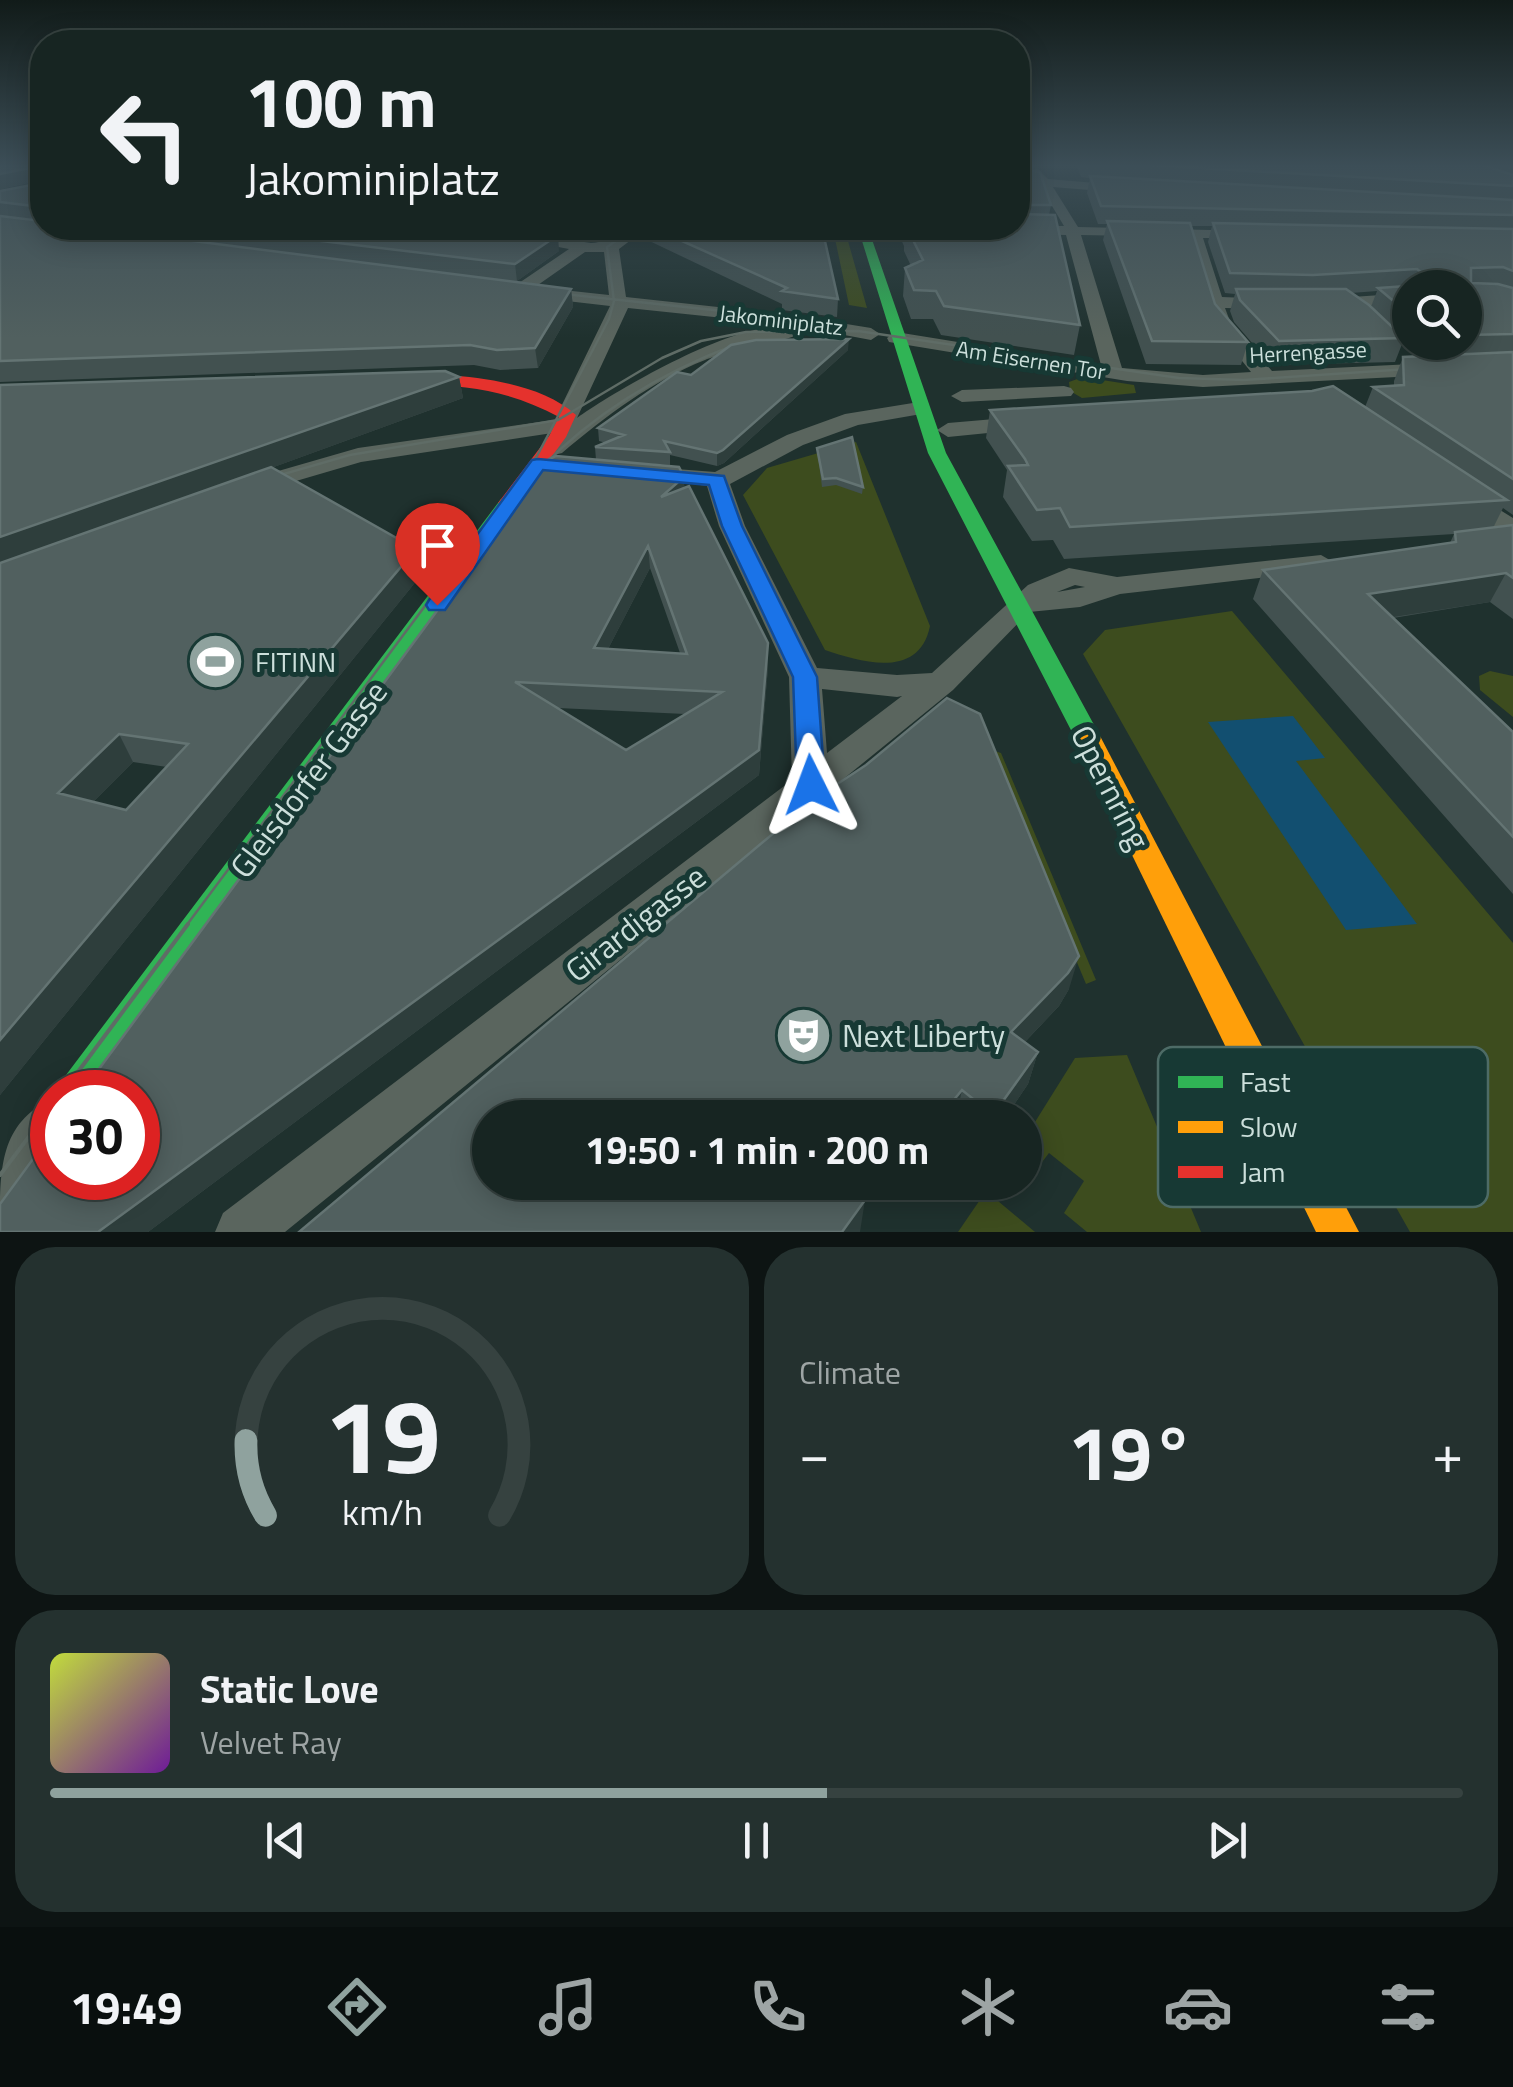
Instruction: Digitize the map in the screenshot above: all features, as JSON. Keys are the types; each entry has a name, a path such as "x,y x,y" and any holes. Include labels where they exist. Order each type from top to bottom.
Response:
{"main road":[{"name":"Opernring","path":"868,240 914,347 919,408 937,452 1020,604 1244,1047"},
{"path":"378,381 474,378 534,394 566,420 538,464"},
{"name":"Gleisdorfer Gasse","path":"92,1070 538,464"},
{"name":"Opernring","path":"1325,1207 1338,1232"}],"street":[{"path":"1068,222 1114,373"},
{"path":"1030,230 1270,235"},
{"path":"1197,231 1222,326 1280,380 1325,400"},
{"path":"540,240 591,248 612,247 622,240"},
{"path":"215,500 281,484 358,456 566,420 616,317 612,247"},
{"path":"527,290 579,249"},
{"path":"506,289 612,290"},
{"name":"Jakominiplatz","path":"527,290 612,290 871,334 790,332 727,344 643,386 564,439 538,464"},
{"path":"1217,302 1299,304 1392,299"},
{"path":"1345,302 1370,320"},
{"name":"Am Eisernen Tor","path":"914,347 954,354"},
{"name":"Am Eisernen Tor","path":"914,347 1166,379"},
{"name":"Am Eisernen Tor","path":"914,347 935,359 1028,385"},
{"path":"1410,360 1421,370"},
{"name":"Herrengasse","path":"1166,379 1280,380 1513,364"},
{"name":"Am Eisernen Tor","path":"961,393 1028,385 1064,386"},
{"path":"491,436 522,422 534,394"},
{"path":"616,469 717,480 740,472 795,440 853,419 919,408"},
{"path":"948,430 1051,422"},
{"path":"538,464 565,465"},
{"path":"1440,479 1507,538"},
{"path":"717,480 732,526 805,677 811,785"},
{"path":"1020,604 1080,598 1116,586 1342,560"},
{"name":"Girardigasse","path":"242,1232 941,683 1020,604"},
{"path":"805,677 898,686 941,683"},
{"path":"0,1194 30,1154"}],"green space":[{"path":"835,240 848,240 867,308 849,305"},
{"path":"1083,377 1134,385 1136,393 1082,398 1070,391 1069,382"},
{"path":"856,442 930,626 924,643 914,654 887,663 825,650 743,495 767,468"},
{"path":"1232,611 1513,943 1513,1232 1410,1232 1396,1207 1488,1207 1488,1047 1305,1047 1083,654 1105,630"},
{"path":"1490,671 1513,676 1513,717 1480,690 1479,676"},
{"path":"988,749 1001,753 1096,980 1086,984"},
{"path":"1127,1055 1158,1129 1158,1207 1191,1207 1201,1232 1087,1232 1064,1213 1084,1181 1049,1153 1042,1162 1042,1111 1075,1058"},
{"path":"980,1200 997,1200 1035,1232 958,1232"}],"water":[{"path":"1293,716 1325,758 1296,761 1417,924 1346,930 1208,722"}],"building":[{"path":"0,222 30,222 30,240 185,240 571,289 535,348 497,350 470,345 0,361"},
{"path":"1030,222 1057,222 1080,325 944,306 936,291 914,290 905,268 923,260 913,240 1030,240"},
{"path":"1108,222 1190,223 1215,304 1248,342 1152,341"},
{"path":"1213,223 1513,229 1513,271 1503,267 1313,275 1230,273"},
{"path":"313,240 551,240 515,264"},
{"path":"680,240 825,240 838,299 782,291 787,288"},
{"path":"1482,283 1513,288 1513,334 1482,335"},
{"path":"1392,287 1392,300 1378,288"},
{"path":"1236,289 1346,289 1392,327 1392,338 1279,341 1240,300"},
{"path":"849,339 717,453 664,441 670,452 595,447 624,435 598,428 677,372 691,375 731,345 756,340"},
{"path":"1513,352 1513,479 1373,387 1404,385 1403,360 1482,360 1482,353"},
{"path":"445,371 459,377 0,537 0,385"},
{"path":"1333,386 1507,500 1070,527 1060,508 1037,510 1008,466 1028,465 990,410 1312,391"},
{"path":"852,437 863,487 836,478 823,479 817,448"},
{"path":"556,456 679,467 684,477 661,497 689,486 768,643 759,750 160,1187 160,1070 98,1070 549,459","holes":["648,546 687,654 594,648","515,682 722,692 626,750"]},
{"path":"271,467 416,549 0,1040 0,563","holes":["119,734 188,744 126,810 58,793"]},
{"path":"1513,525 1513,578 1506,573 1368,594 1513,732 1513,837 1263,570 1456,542 1455,532"},
{"name":"Next Liberty","path":"947,698 980,714 1079,956 1068,973 1011,1032 1038,1052 1004,1100 974,1100 962,1090 954,1100 472,1100 472,1200 865,1200 842,1232 299,1232 813,800 866,765"},
{"path":"30,1163 30,1200 142,1200 98,1232 0,1232 0,1204"}],"tram line":[{"path":"614,299 607,247 617,240"},
{"path":"545,292 614,299"},
{"path":"556,420 609,319 614,299"},
{"path":"614,299 798,319"},
{"path":"556,420 662,358 701,341 746,332 858,331 1179,378 1244,380 1423,368"},
{"path":"540,469 584,429 631,396 683,367 737,344"},
{"path":"186,926 537,456 556,420"},
{"path":"256,482 350,455 556,420"},
{"path":"79,1070 188,924"},
{"path":"0,1175 30,1135"}],"traffic: fast":[{"path":"867,240 937,453 1086,734"},
{"path":"92,1070 508,503"}],"traffic: slow":[{"path":"1086,734 1244,1047"},
{"path":"1325,1207 1338,1232"}],"traffic: jam":[{"path":"400,380 487,384 526,394 568,415 557,437 508,503"}],"place":[{"name":"FITINN","path":"216,661"},
{"name":"Next Liberty","path":"803,1035"}],"route":[{"path":"437,605 538,464 717,480 732,526 805,677 811,785"}]}
